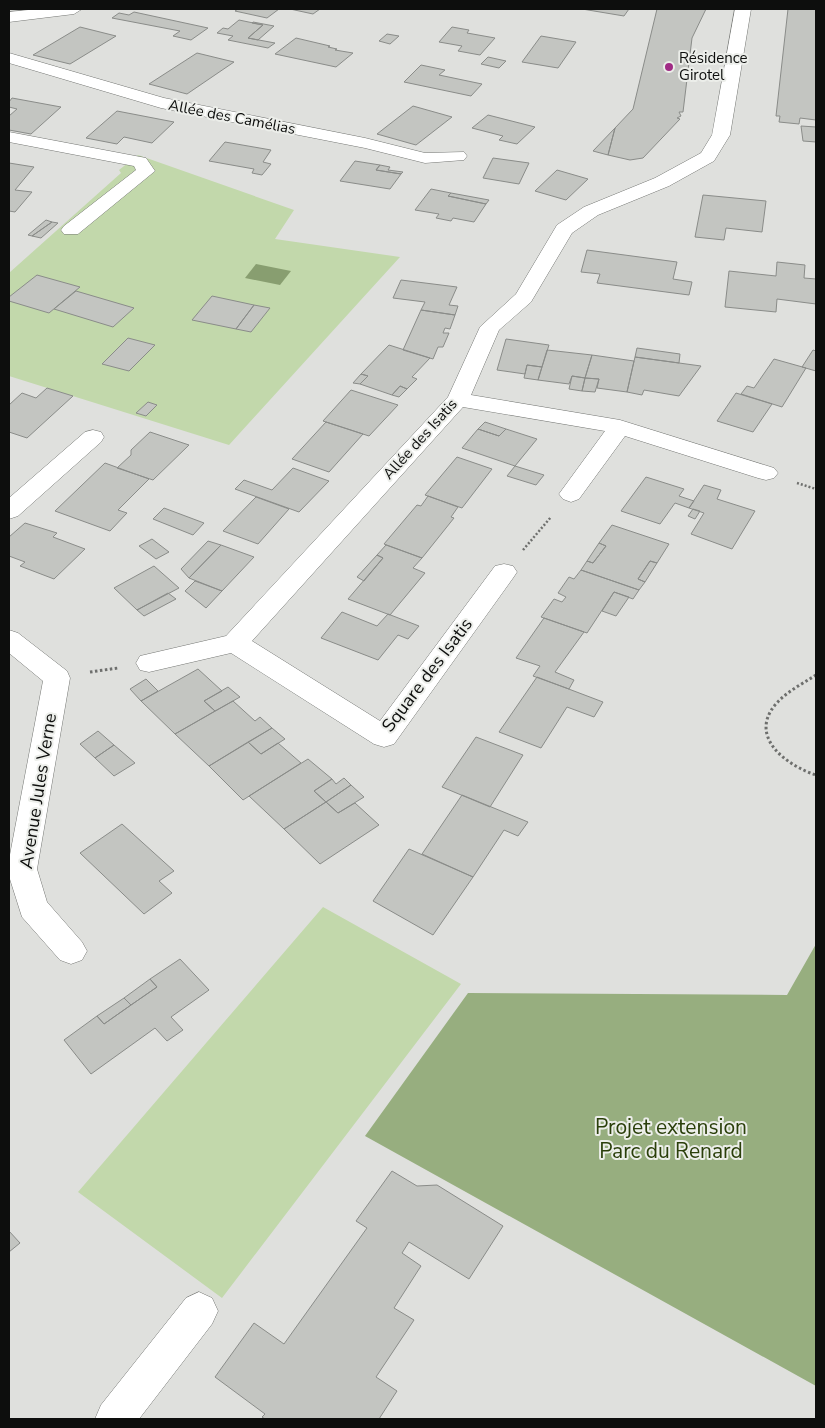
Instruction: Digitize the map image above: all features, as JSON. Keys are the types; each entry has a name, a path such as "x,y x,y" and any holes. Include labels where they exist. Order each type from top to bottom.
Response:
{"street":[{"path":"9,17 74,9"},
{"name":"Allée des Isatis","path":"235,643 458,399 490,327 524,298 564,229 590,211 662,182 708,157 721,134 743,9"},
{"name":"Allée des Camélias","path":"9,58 161,103 365,143 425,158 458,156"},
{"path":"9,137 140,162 146,171 71,230"},
{"path":"458,399 620,427 766,473"},
{"path":"571,494 620,427"},
{"path":"9,511 93,437"},
{"name":"Square des Isatis","path":"235,643 384,737 504,572"},
{"path":"9,639 57,678"},
{"path":"149,663 235,643"},
{"name":"Avenue Jules Verne","path":"57,678 22,869 33,908 71,951"},
{"path":"114,1419 199,1311"}],"path":[{"path":"504,572 571,494"},
{"path":"57,678 149,663"},
{"path":"816,675 794,688 775,706 767,720 769,742 780,758 796,769 816,775"}],"shaded area":[{"path":"138,155 294,210 275,239 400,257 229,445 9,376 9,273 121,173 119,170"},
{"path":"256,264 291,271 280,285 245,278"},
{"path":"323,907 461,984 222,1298 78,1192"}],"green space":[{"name":"Projet extension Parc du Renard","path":"816,944 816,1386 365,1136 468,993 787,995"}],"building":[{"path":"238,9 279,9 267,18 235,11"},
{"path":"290,9 320,9 313,14"},
{"path":"582,9 629,9 624,16"},
{"name":"Résidence Girotel","path":"657,9 706,9 692,38 683,112 679,112 681,116 677,118 680,119 643,158 630,160 608,155 615,128 633,109"},
{"path":"788,9 816,9 816,120 800,118 799,124 779,122 780,116 776,116"},
{"path":"134,12 208,28 191,40 173,36 180,31 112,18 119,13 129,15"},
{"path":"239,20 263,25 248,38 275,43 268,48 228,40 233,36 217,33 223,28 228,29"},
{"path":"253,22 274,26 258,40 248,38 263,25"},
{"path":"80,27 116,36 70,64 33,55"},
{"path":"452,27 469,30 467,33 495,38 480,55 458,51 462,46 439,42"},
{"path":"387,34 399,36 390,44 379,41"},
{"path":"541,36 576,42 558,68 522,62"},
{"path":"296,38 330,46 328,47 337,49 335,50 353,53 336,67 275,54"},
{"path":"197,53 234,62 187,94 149,84"},
{"path":"488,57 506,61 499,68 481,64"},
{"path":"421,65 445,70 439,75 482,84 471,96 404,82"},
{"path":"12,98 61,107 31,134 9,130 9,116 17,109 9,107 9,102"},
{"path":"413,106 452,117 416,145 377,134"},
{"path":"117,111 174,122 152,143 124,137 117,144 86,138"},
{"path":"488,115 535,127 517,144 499,140 503,136 472,128"},
{"path":"801,126 816,127 816,142 803,141"},
{"path":"615,128 608,155 593,151"},
{"path":"225,142 271,150 263,162 271,164 262,175 252,173 254,169 209,161"},
{"path":"493,158 529,163 519,184 483,178"},
{"path":"355,161 380,165 376,170 401,174 390,189 340,181"},
{"path":"9,163 34,167 15,190 32,192 15,212 9,211"},
{"path":"380,165 390,167 388,170 403,172 401,174 376,170"},
{"path":"557,170 588,179 566,200 535,191"},
{"path":"431,189 451,193 448,196 486,204 474,222 453,218 451,221 436,218 439,214 415,210"},
{"path":"451,193 489,200 486,204 448,196"},
{"path":"703,195 766,201 762,232 726,228 724,240 695,237"},
{"path":"46,220 52,222 32,236 28,235"},
{"path":"52,222 58,223 41,238 32,236"},
{"path":"587,250 677,262 673,279 692,282 689,295 597,283 600,274 581,272"},
{"path":"777,262 805,265 804,278 816,279 816,304 777,299 776,312 725,307 729,271 776,276"},
{"path":"37,275 80,287 49,313 9,301 9,297"},
{"path":"401,280 457,287 449,305 458,306 455,315 421,310 425,302 393,298"},
{"path":"76,291 134,308 113,327 54,309"},
{"path":"212,296 254,305 236,329 192,320"},
{"path":"254,305 270,308 251,332 236,329"},
{"path":"421,310 455,315 450,329 445,328 443,333 449,333 443,347 438,347 433,359 403,350"},
{"path":"128,338 155,345 129,371 102,364"},
{"path":"506,339 549,345 542,367 527,365 525,374 497,370"},
{"path":"389,345 430,358 412,377 417,379 407,389 400,386 392,395 360,384 368,376 361,374"},
{"path":"637,348 680,354 679,363 635,357"},
{"path":"547,350 592,355 585,378 572,376 569,384 538,380"},
{"path":"813,350 816,351 816,371 802,367"},
{"path":"592,355 634,361 627,392 597,388 599,379 585,378"},
{"path":"635,357 701,366 679,396 644,390 642,395 627,392"},
{"path":"774,359 806,368 782,407 741,394 747,386 754,388"},
{"path":"527,365 542,367 538,380 524,378"},
{"path":"361,374 368,376 360,384 353,383"},
{"path":"572,376 585,378 582,391 569,389"},
{"path":"585,378 599,379 595,392 582,391"},
{"path":"400,386 407,389 399,397 392,395"},
{"path":"47,388 73,396 27,438 9,432 9,405 22,393 36,398"},
{"path":"351,390 398,405 369,436 323,421"},
{"path":"736,393 772,404 753,432 717,421"},
{"path":"148,402 157,405 146,416 136,413"},
{"path":"326,422 363,434 329,472 292,459"},
{"path":"485,422 506,429 499,436 478,429"},
{"path":"478,429 499,436 506,429 537,439 515,466 462,448"},
{"path":"150,432 189,445 153,480 117,468 131,455 131,450"},
{"path":"457,457 492,469 462,508 425,495"},
{"path":"105,463 149,479 118,510 127,513 110,531 55,511"},
{"path":"515,466 544,475 536,485 507,476"},
{"path":"293,468 329,481 299,512 235,489 244,480 272,490"},
{"path":"646,477 684,489 679,496 694,501 689,508 675,503 660,524 621,511"},
{"path":"704,485 721,490 717,499 755,511 732,549 691,534 704,513 689,508"},
{"path":"428,496 458,507 451,517 454,518 422,558 384,544 417,505 421,506"},
{"path":"256,497 289,509 258,544 223,531"},
{"path":"164,508 204,523 193,535 153,519"},
{"path":"693,509 700,511 695,519 688,516"},
{"path":"25,523 57,533 53,537 85,549 54,579 20,566 25,562 9,556 9,537"},
{"path":"612,525 669,544 657,563 650,561 638,579 645,582 639,590 581,570 587,561 593,563 606,546 599,543"},
{"path":"152,539 169,552 156,559 139,546"},
{"path":"208,541 221,545 189,578 181,569"},
{"path":"599,543 606,546 593,563 587,561"},
{"path":"221,545 254,557 222,591 189,578"},
{"path":"386,545 422,558 413,568 425,573 390,615 348,599 383,558 377,555"},
{"path":"377,555 383,558 364,581 357,577"},
{"path":"650,561 657,563 645,582 638,579"},
{"path":"154,566 179,588 137,610 114,588"},
{"path":"581,570 639,590 633,599 614,592 587,633 541,617 554,599 562,602 566,597 558,593 569,577 574,579"},
{"path":"195,581 222,591 206,608 185,591"},
{"path":"614,592 629,597 616,616 602,611"},
{"path":"168,593 176,599 144,616 137,610"},
{"path":"342,612 377,626 388,614 419,626 408,639 398,635 378,660 321,638"},
{"path":"544,618 584,632 555,672 574,680 569,689 533,676 540,666 516,658"},
{"path":"198,669 222,691 204,701 215,711 175,734 141,701"},
{"path":"537,677 603,702 594,717 567,707 541,748 499,732"},
{"path":"146,679 158,691 141,701 130,689"},
{"path":"228,687 240,697 215,711 204,701"},
{"path":"233,701 255,721 260,717 272,728 209,766 175,734"},
{"path":"272,728 285,739 261,754 248,742"},
{"path":"98,731 114,745 95,758 80,744"},
{"path":"476,737 523,755 490,807 442,787"},
{"path":"248,742 261,754 278,743 301,763 243,800 209,766"},
{"path":"114,745 135,763 114,776 95,758"},
{"path":"308,759 332,779 314,791 326,802 284,829 249,796"},
{"path":"344,778 351,785 326,802 314,791 332,779 336,784"},
{"path":"351,785 364,797 338,813 326,802"},
{"path":"462,795 528,822 518,836 504,830 473,877 422,854"},
{"path":"326,802 338,813 355,803 379,825 320,864 284,829"},
{"path":"122,824 174,871 159,881 172,893 144,914 80,853"},
{"path":"409,849 473,877 433,935 373,901"},
{"path":"180,959 209,990 171,1017 183,1030 167,1041 155,1028 91,1074 64,1040 97,1016 104,1024 157,987 150,979"},
{"path":"150,979 157,987 131,1005 124,998"},
{"path":"124,998 131,1005 104,1024 97,1016"},
{"path":"392,1171 417,1186 437,1185 503,1226 469,1279 409,1242 402,1253 421,1266 394,1308 414,1320 376,1377 397,1391 379,1419 265,1419 262,1417 265,1414 215,1377 254,1323 284,1344 367,1228 356,1221"},
{"path":"9,1231 20,1243 9,1252"}],"place":[{"name":"Résidence Girotel","path":"669,67"}]}
